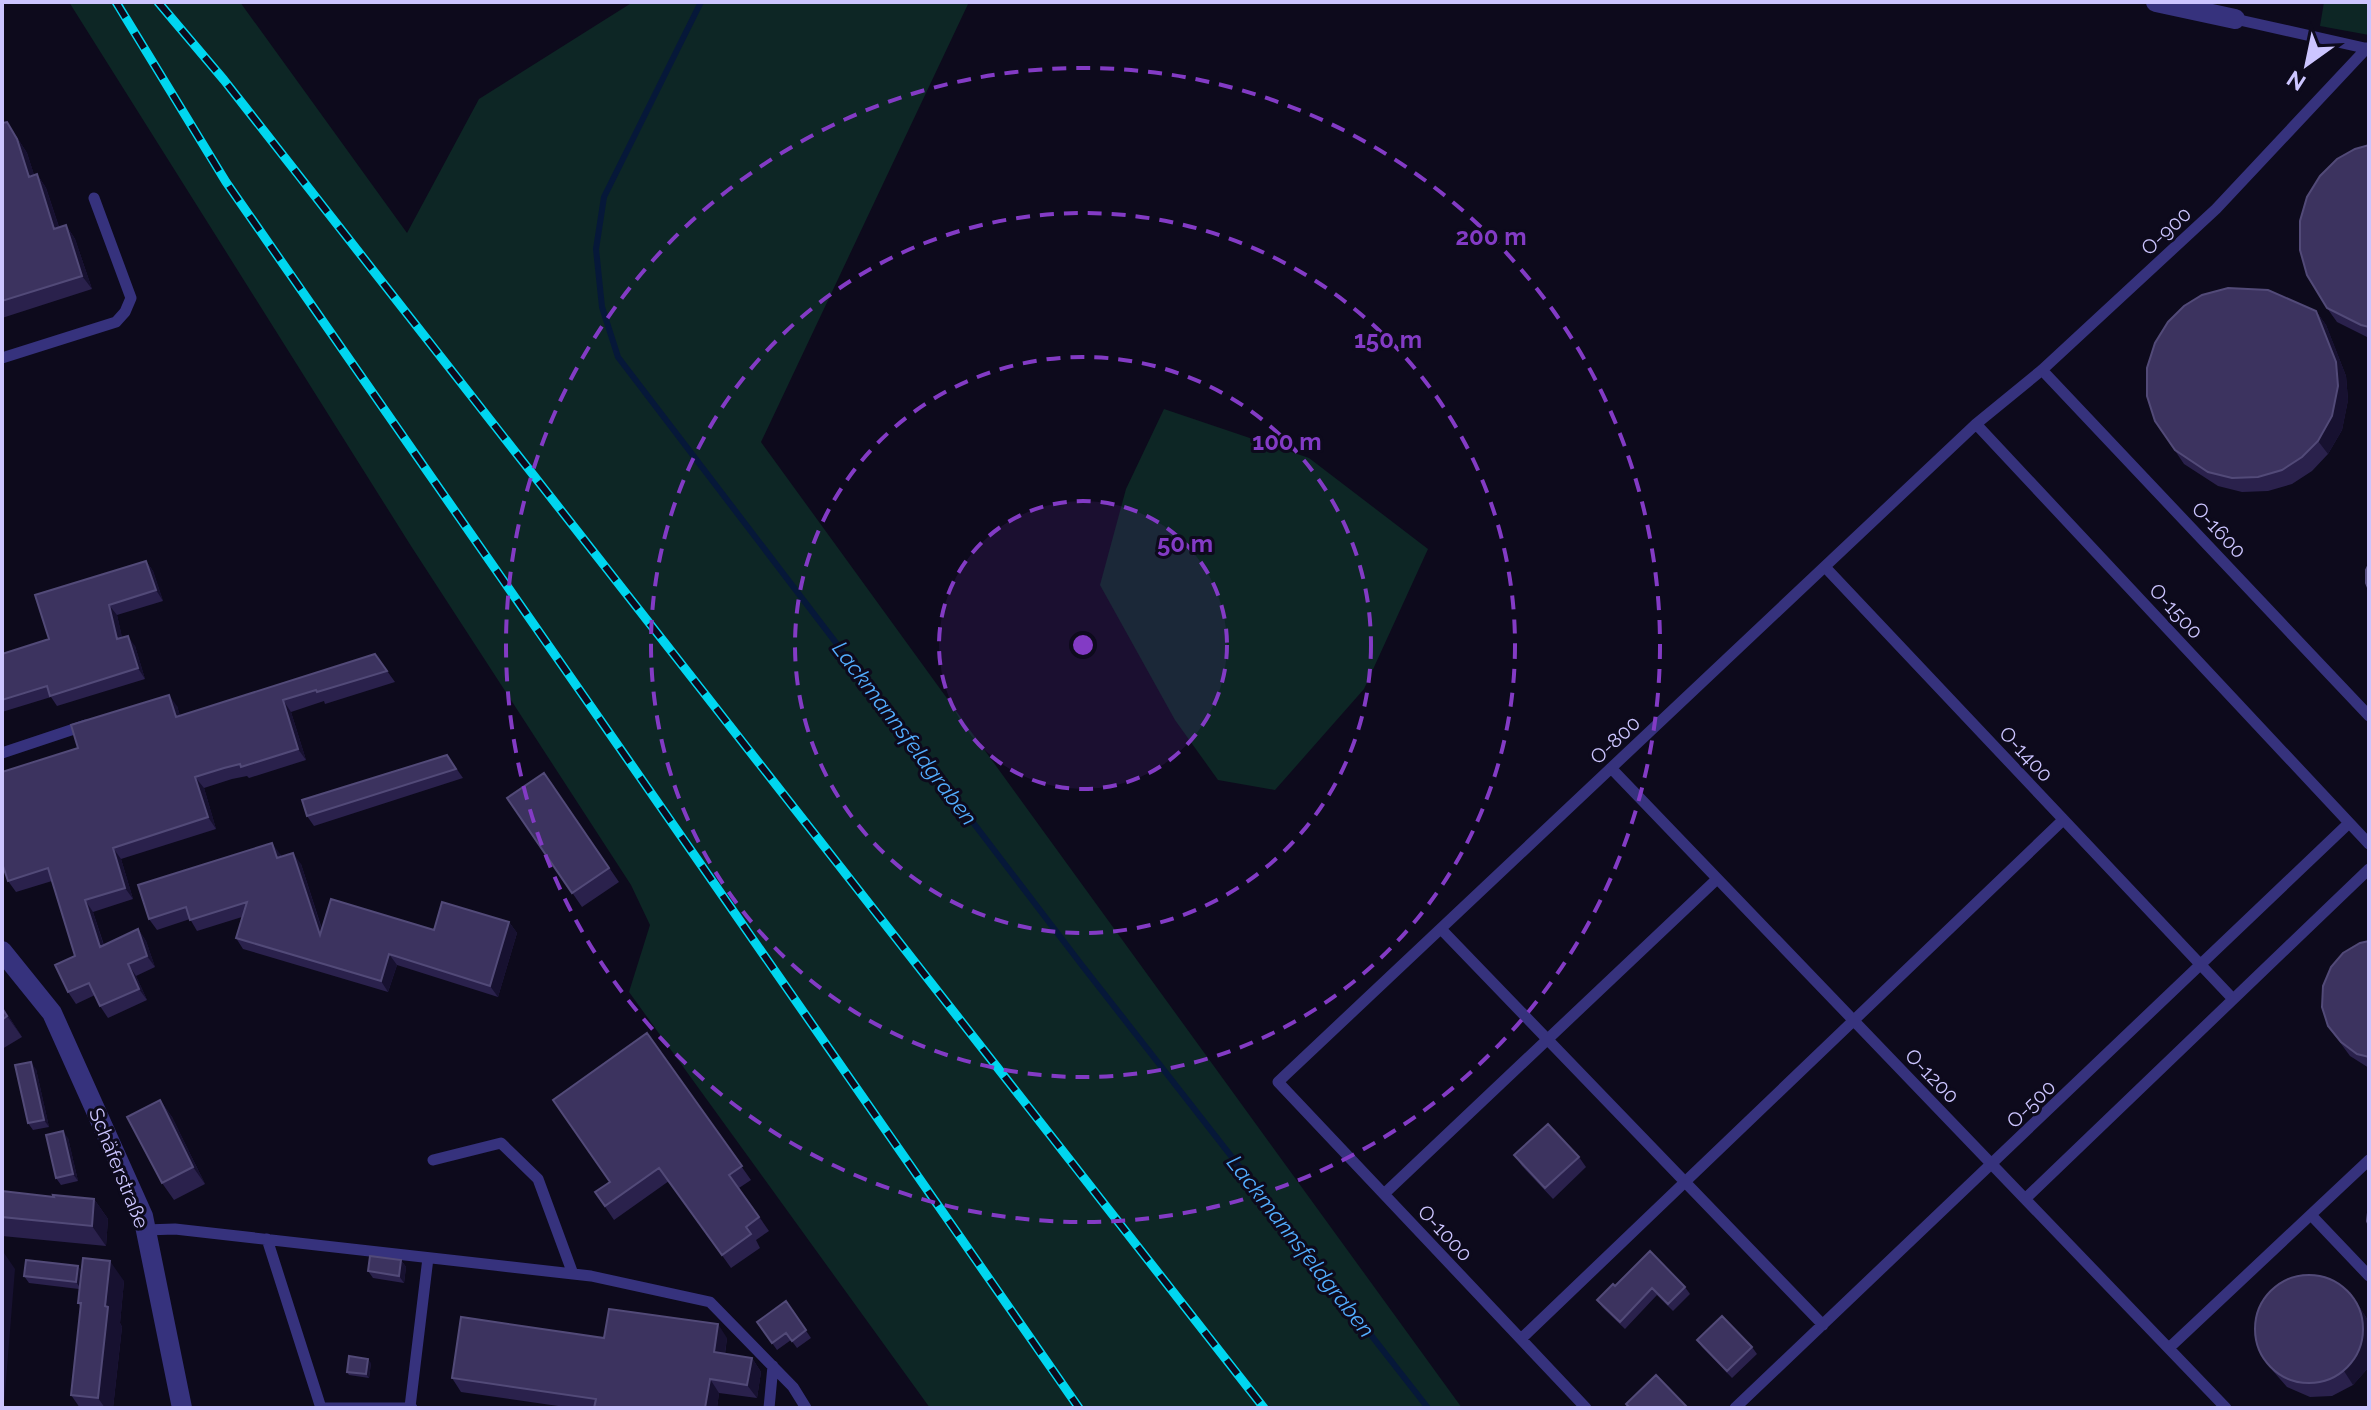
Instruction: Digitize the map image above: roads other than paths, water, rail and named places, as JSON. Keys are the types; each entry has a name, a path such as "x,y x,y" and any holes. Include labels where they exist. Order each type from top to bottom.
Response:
{"street":[{"path":"2156,2 2235,19"},
{"name":"Schäferstraße","path":"2,951 52,1013 143,1216 182,1408"}],"lane":[{"path":"2235,19 2368,49"},
{"name":"O-900","path":"1976,424 2042,370 2216,209 2368,49"},
{"path":"2,358 116,322 125,312 131,298 94,198"},
{"name":"O-1600","path":"2042,370 2369,716"},
{"name":"O-800","path":"1278,1082 1976,424"},
{"name":"O-1500","path":"1976,424 2369,844"},
{"name":"O-1400","path":"1825,567 2233,999"},
{"path":"2,753 99,721"},
{"name":"O-1200","path":"1611,768 2226,1408"},
{"path":"1521,1339 2063,820"},
{"name":"O-500","path":"1735,1408 2349,823"},
{"path":"2025,1199 2369,869"},
{"path":"1384,1194 1717,879"},
{"path":"1441,929 1823,1325"},
{"name":"O-1000","path":"1278,1082 1586,1408"},
{"path":"433,1160 501,1143 538,1179 573,1274"},
{"path":"2169,1348 2369,1160"},
{"path":"2311,1215 2369,1276"},
{"path":"145,1230 175,1229 573,1274 710,1302 793,1387 806,1408"},
{"path":"267,1239 321,1408 411,1407 428,1258"},
{"path":"769,1408 773,1366"}],"waterway":[{"name":"Lackmannsfeldgraben","path":"701,2 604,197 596,249 602,307 618,357 1081,964 1428,1408"}],"railway":[{"path":"116,2 226,182 1079,1408"},
{"path":"158,2 224,80 1264,1408"}]}
